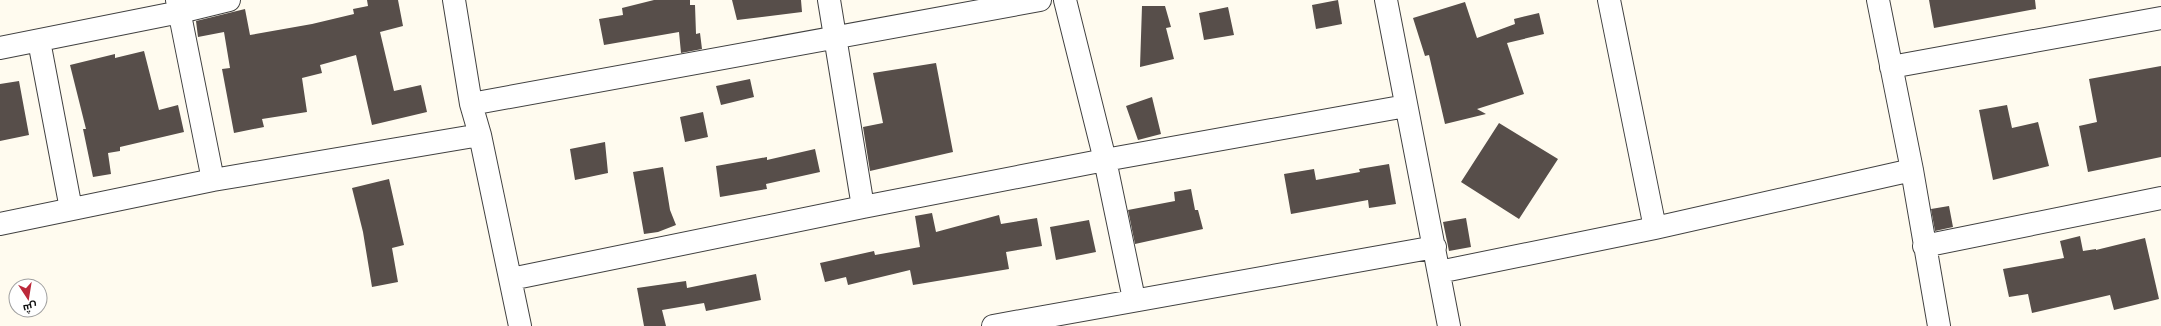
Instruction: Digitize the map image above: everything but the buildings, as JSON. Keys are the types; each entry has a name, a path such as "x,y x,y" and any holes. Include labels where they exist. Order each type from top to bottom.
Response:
{"street":[{"path":"0,48 39,41 178,6 229,0"},
{"path":"454,0 471,104 480,135 520,326"},
{"path":"829,0 863,207"},
{"path":"471,104 836,36 1040,0"},
{"path":"1065,0 1105,160 1134,300"},
{"path":"1386,0 1435,247 1449,326"},
{"path":"1609,0 1655,228"},
{"path":"1878,0 1912,170 1939,326"},
{"path":"178,6 213,180"},
{"path":"1891,67 2161,18"},
{"path":"39,41 71,209"},
{"path":"511,279 863,207 1105,160 1406,106"},
{"path":"0,224 213,180 480,135"},
{"path":"1439,272 1655,228 1912,170"},
{"path":"1924,246 2161,198"},
{"path":"994,326 1435,247"}]}
